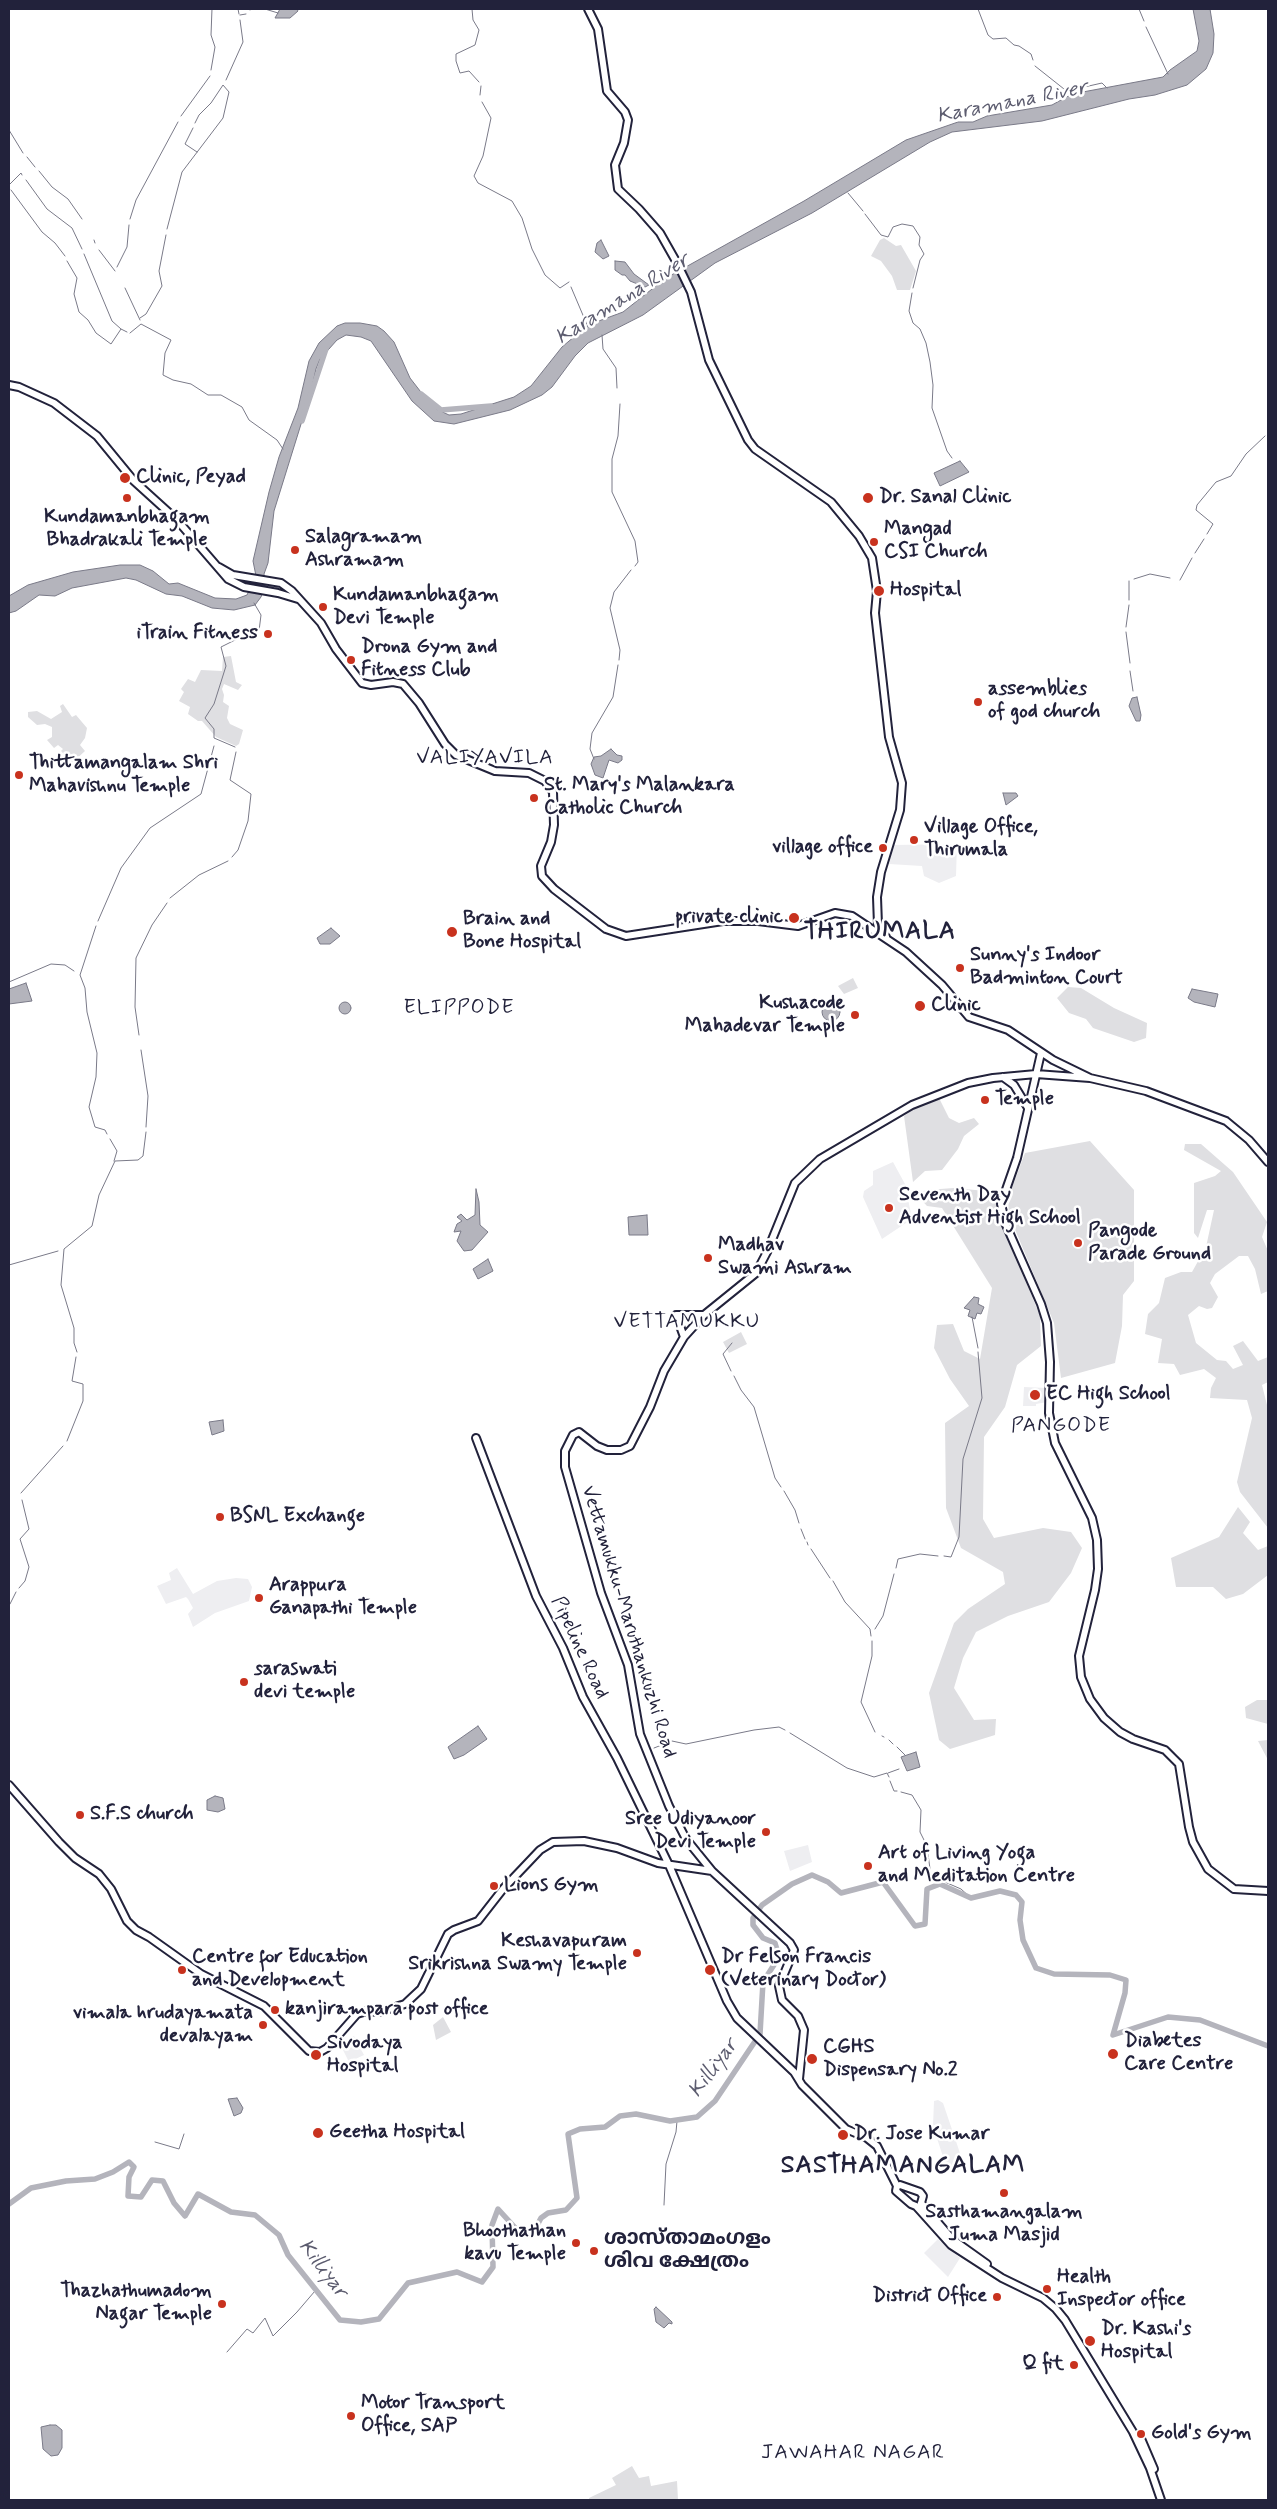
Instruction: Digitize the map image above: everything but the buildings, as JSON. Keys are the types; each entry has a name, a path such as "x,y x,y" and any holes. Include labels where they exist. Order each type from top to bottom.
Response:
{"main road":[{"path":"588,9 598,29 607,90 625,112 628,120 624,143 615,165 618,189 640,208 660,233 677,263 691,292 710,360 748,440 755,449 831,502 859,536 872,558 878,591 876,613 889,737 902,783 900,810 879,878 876,928"},
{"path":"9,385 19,387 54,403 97,436 134,481 177,520 223,574 234,583 290,596 306,603"},
{"path":"219,567 233,575 281,583 306,603 321,623 336,649 362,683 371,685 393,682 403,684 419,703 445,744 456,755 495,771 529,772 549,784 554,800 554,824 551,842 540,872 547,883 606,929 626,936 706,922 734,920 798,926 840,913 852,916 876,928 890,942 906,952 942,985 970,1016 1008,1030 1042,1053 1090,1078"},
{"path":"1042,1053 1017,1158 1003,1196 1002,1216 1041,1304 1046,1323 1050,1362 1050,1413 1055,1443 1092,1518 1097,1540 1098,1569 1095,1590 1079,1656 1081,1677 1090,1699 1104,1718 1120,1732 1165,1750 1179,1764 1185,1792 1188,1827 1193,1842 1208,1869 1234,1889 1268,1891"},
{"path":"704,1315 676,1314 684,1337 704,1315 756,1273 767,1252 795,1183 820,1159 912,1105 968,1083 1036,1074 1090,1078 1146,1091 1226,1121 1248,1140 1268,1162"},
{"path":"1003,1077 1014,1086 1029,1109"},
{"name":"Vettamukku-Maruthankuzhi Road","path":"684,1337 664,1371 650,1406 630,1446 621,1450 607,1450 597,1446 585,1434 575,1433 567,1444 564,1457 601,1593 628,1665 640,1734 676,1820 686,1839 712,1872"},
{"name":"Pipeline Road","path":"476,1438 536,1596 563,1648 583,1697 617,1758 669,1865 727,2001 745,2027 844,2125 875,2138 890,2161 899,2187"},
{"path":"9,1785 75,1858 98,1874 111,1889 127,1921 136,1930 201,1974 264,2006 308,2051 320,2052 327,2048 357,2014 367,2011 379,2012 405,2004 421,1989 448,1934 478,1921 503,1888 540,1850 553,1842 584,1841 669,1865 712,1872 766,1920 790,1943 794,1950 779,1986 782,2000 798,2016 804,2030 799,2079"},
{"path":"899,2187 922,2193 915,2204"},
{"path":"899,2187 915,2204"},
{"path":"914,2190 908,2195 936,2230 964,2254 1002,2278 1043,2298 1065,2320 1131,2424 1150,2458 1165,2500"},
{"path":"1131,2424 1150,2468 1161,2500"}],"shaded area":[{"path":"280,9 297,9 298,11 290,18 275,18"},
{"path":"1193,9 1210,9 1214,34 1213,53 1206,69 1187,85 1155,95 1129,99 1042,121 952,132 930,142 812,213 715,263 643,315 588,343 575,356 552,387 542,395 510,410 454,424 434,421 412,401 371,341 361,337 346,335 337,340 320,359 316,369 311,392 274,511 268,563 264,574 265,585 261,597 255,605 234,610 212,608 182,596 166,594 136,580 126,578 72,588 55,596 39,595 16,611 9,613 9,596 28,585 73,572 120,565 140,565 153,571 169,584 178,583 215,598 236,599 247,595 256,576 253,561 269,492 279,457 298,408 309,361 319,343 337,326 345,323 360,323 377,326 384,331 394,342 410,378 436,409 449,415 461,414 514,397 531,386 562,347 588,325 623,312 666,278 804,201 906,140 958,122 973,122 987,116 1052,105 1072,94 1163,77 1197,51 1199,41"},
{"path":"884,238 896,246 901,245 916,271 910,290 897,290 892,276 881,261 871,256 880,240"},
{"path":"601,240 609,256 603,259 595,252 597,243"},
{"path":"615,261 625,262 634,274 649,285 645,287 630,281 625,275 615,270"},
{"path":"960,461 969,472 940,486 934,473"},
{"path":"231,656 236,682 242,685 238,690 224,684 222,689 224,695 223,702 229,706 227,718 230,724 243,730 239,744 236,746 216,737 202,721 198,721 188,714 190,707 179,701 184,692 181,689 188,679 195,682 201,670 222,671 223,657"},
{"path":"1137,697 1141,715 1140,721 1136,721 1129,706 1132,698"},
{"path":"63,704 72,717 76,715 87,728 85,738 80,745 85,751 72,763 61,751 63,749 58,745 54,748 47,740 52,737 52,727 45,724 37,725 28,717 28,712 37,711 51,719 62,712 60,706"},
{"path":"611,749 617,755 622,756 622,760 618,763 609,760 603,778 595,775 591,764 594,757 601,756"},
{"path":"1003,793 1016,793 1018,796 1006,805"},
{"path":"957,844 956,876 939,883 924,876 922,866 889,864 893,845"},
{"path":"331,928 340,936 330,944 320,944 317,938"},
{"path":"853,978 858,988 844,994 838,986"},
{"path":"26,983 32,1001 9,1004 9,989"},
{"path":"1068,987 1081,988 1114,1008 1147,1023 1146,1038 1134,1042 1093,1028 1086,1019 1069,1013 1057,998"},
{"path":"1192,989 1218,994 1215,1007 1194,1002 1188,998"},
{"path":"343,1002 347,1002 351,1008 347,1014 343,1014 339,1010 339,1006"},
{"path":"831,1003 837,1006 840,1012 837,1018 831,1021 825,1018 822,1012 825,1006"},
{"path":"939,1098 949,1118 959,1123 974,1118 979,1124 964,1136 958,1149 942,1170 925,1171 913,1182 904,1116 916,1107"},
{"name":"Pangode Parade Ground","path":"1090,1141 1134,1190 1134,1281 1123,1295 1122,1326 1115,1363 1061,1378 1054,1323 1009,1215 1008,1198 1025,1153"},
{"path":"1185,1144 1201,1144 1233,1172 1267,1222 1262,1237 1268,1251 1268,1291 1261,1294 1255,1269 1248,1256 1239,1256 1215,1274 1210,1283 1218,1297 1212,1308 1207,1309 1199,1306 1188,1315 1196,1343 1217,1360 1226,1361 1233,1369 1243,1365 1233,1346 1243,1341 1258,1361 1268,1357 1268,1382 1262,1385 1268,1409 1268,1528 1240,1492 1237,1482 1252,1418 1247,1400 1210,1398 1211,1388 1216,1378 1204,1369 1180,1375 1174,1364 1158,1363 1162,1339 1145,1334 1148,1314 1159,1303 1165,1278 1181,1272 1192,1272 1206,1247 1214,1210 1207,1210 1198,1238 1194,1233 1194,1183 1215,1176 1221,1171 1184,1150"},
{"name":"Seventh Day Adventist High School","path":"893,1162 905,1184 912,1219 882,1239 863,1197 864,1191 873,1185 873,1171"},
{"path":"954,1188 996,1192 999,1216 1040,1316 1041,1346 1017,1365 1005,1407 984,1437 983,1519 994,1538 1043,1528 1071,1532 1082,1548 1071,1573 1049,1602 1008,1616 976,1632 963,1658 954,1688 974,1720 996,1719 995,1735 950,1749 939,1740 929,1693 954,1623 968,1609 1005,1584 1003,1572 961,1548 946,1508 945,1423 969,1406 950,1379 934,1348 937,1325 953,1324 964,1351 980,1359 992,1288 942,1208 927,1206 917,1195 926,1190"},
{"path":"476,1189 479,1202 480,1225 488,1232 472,1250 464,1251 457,1241 461,1231 454,1232 457,1224 462,1221 457,1217 461,1214 467,1220 475,1215"},
{"path":"647,1215 648,1235 629,1235 628,1217"},
{"path":"488,1259 493,1271 478,1279 473,1269"},
{"path":"974,1297 979,1298 978,1304 984,1307 981,1314 977,1313 975,1319 968,1316 970,1310 964,1308"},
{"path":"741,1332 747,1344 729,1353 723,1342"},
{"name":"EC High School","path":"1024,1387 1047,1388 1047,1402 1036,1404 1036,1406 1023,1406"},
{"path":"223,1420 224,1431 212,1435 209,1422"},
{"path":"1238,1507 1250,1522 1243,1533 1258,1550 1268,1546 1268,1575 1243,1594 1226,1599 1213,1587 1176,1587 1171,1558 1219,1537"},
{"path":"177,1568 193,1594 217,1581 236,1578 248,1579 252,1587 249,1601 215,1613 193,1627 188,1614 193,1608 188,1599 186,1597 166,1604 157,1586 171,1580 169,1573"},
{"path":"1257,1700 1268,1700 1268,1724 1246,1718 1245,1707"},
{"path":"478,1726 487,1739 464,1755 454,1759 448,1747"},
{"path":"1268,1740 1268,1760 1258,1741"},
{"path":"916,1752 920,1767 907,1771 901,1757"},
{"path":"215,1796 223,1798 225,1809 218,1812 207,1810 207,1800"},
{"path":"808,1845 812,1862 790,1871 784,1851"},
{"path":"443,2017 451,2032 436,2040 433,2025"},
{"path":"354,2036 364,2055 349,2062 340,2044"},
{"path":"237,2098 243,2108 241,2113 234,2116 228,2099"},
{"path":"938,2100 943,2103 963,2162 947,2169 933,2126 934,2101"},
{"path":"938,2239 960,2258 948,2277 924,2253"},
{"path":"656,2307 672,2324 669,2323 664,2328 656,2322 654,2309"},
{"path":"56,2425 62,2430 62,2448 58,2455 51,2456 43,2449 41,2427"},
{"path":"632,2466 639,2478 649,2476 651,2486 677,2481 678,2500 589,2500 589,2498 616,2485 612,2478"}],"waterway":[{"path":"211,70 215,47 211,35 212,9"},
{"path":"238,9 239,14"},
{"path":"265,9 278,13"},
{"path":"472,9 473,20 479,30 475,45 456,54 456,61 460,73 469,71 479,82"},
{"path":"978,9 988,35 993,39 1006,38 1014,45 1031,54 1033,60"},
{"path":"1139,9 1144,21"},
{"path":"240,15 246,14"},
{"path":"226,80 243,42 240,20"},
{"path":"1146,27 1168,74"},
{"path":"1035,66 1064,89 1071,90 1102,83 1107,88"},
{"path":"181,116 210,76"},
{"path":"167,229 182,172 223,118 229,92 223,85 211,103 199,115 195,123"},
{"path":"480,95 481,86"},
{"path":"482,102 491,118 483,156 474,176 478,183 512,201 522,218 532,249 545,275 560,288 569,282"},
{"path":"130,219 136,200 178,122"},
{"path":"193,128 185,144 197,152"},
{"path":"9,130 23,153"},
{"path":"27,157 35,167"},
{"path":"39,171 52,187 68,199 82,219"},
{"path":"9,185 21,173 22,175"},
{"path":"26,180 47,209 72,228 82,249"},
{"path":"11,190 42,232 55,243 65,256"},
{"path":"848,193 863,211"},
{"path":"865,214 881,235 888,237 893,227 902,224 913,226 920,237 919,245 924,254 920,260 913,288"},
{"path":"117,267 127,247 129,225"},
{"path":"140,318 146,314 162,286 159,271 166,235"},
{"path":"99,250 115,271"},
{"path":"84,254 112,321 121,329"},
{"path":"67,261 77,278 74,294 79,312 88,320 96,333 111,344 121,329 127,332"},
{"path":"571,287 588,327"},
{"path":"125,288 140,320"},
{"path":"912,293 909,311 913,323 920,329 926,343 933,385 932,408 947,451 952,458"},
{"path":"130,333 141,324 171,340 165,353 163,375 173,380 191,384 208,395 221,395 242,407 249,420 277,440 283,449"},
{"path":"602,335 603,349 616,368 617,388"},
{"name":"Karamana River","path":"302,421 326,349"},
{"name":"Karamana River","path":"421,394 441,410 491,406"},
{"path":"620,404 618,436 612,459 612,492 635,541 638,562 635,566"},
{"path":"1207,534 1213,524 1196,510 1197,505 1216,482 1231,476 1246,454 1265,436"},
{"path":"1195,553 1204,539"},
{"path":"1180,580 1192,558"},
{"path":"619,660 620,650 610,608 614,592 631,570"},
{"path":"1134,579 1150,574 1170,578"},
{"path":"1129,581 1129,600"},
{"path":"235,747 214,738 214,729 205,718 214,704 226,666 221,647 259,631 261,615 254,603"},
{"path":"1126,627 1129,605"},
{"path":"1126,632 1130,663"},
{"path":"594,759 590,749 592,733 613,697 618,665"},
{"path":"1130,671 1133,691"},
{"path":"98,921 121,868 150,828 201,794 214,746"},
{"path":"232,857 238,850 248,821 251,794 230,780 236,752"},
{"path":"170,898 199,875 228,861"},
{"path":"139,1035 135,1007 136,958 152,925 167,903"},
{"path":"96,926 80,975 85,988 87,1012 97,1053 96,1077 89,1107 95,1127 105,1130 107,1134"},
{"path":"9,982 51,964 65,965 74,971"},
{"path":"141,1050 148,1096 146,1127"},
{"path":"77,1352 74,1343 74,1328 61,1285 64,1249 92,1226 99,1195 115,1161 138,1160 143,1156 146,1132"},
{"path":"110,1139 117,1151 114,1161"},
{"path":"9,1265 58,1251"},
{"path":"972,1317 978,1348"},
{"path":"731,1371 723,1354 732,1343"},
{"path":"944,1556 951,1557 959,1537 963,1459 982,1398 978,1352"},
{"path":"67,1441 83,1401 83,1384 72,1381 76,1357"},
{"path":"734,1376 741,1390 754,1407 775,1478 781,1487"},
{"path":"21,1493 63,1446"},
{"path":"784,1491 795,1510 799,1523"},
{"path":"19,1588 25,1581 29,1567 20,1539 29,1529 22,1500"},
{"path":"801,1529 805,1539"},
{"path":"811,1549 830,1578"},
{"path":"896,1568 898,1559 920,1554 938,1556"},
{"path":"875,1629 883,1616 894,1574"},
{"path":"833,1581 845,1602 870,1629 871,1636"},
{"path":"10,1604 16,1592"},
{"path":"872,1641 872,1656 861,1702 875,1732"},
{"path":"654,1748 672,1741 686,1744 754,1730 779,1727 785,1730"},
{"path":"790,1733 847,1768 874,1777 887,1773 889,1777"},
{"path":"889,1740 893,1744"},
{"path":"897,1747 905,1755"},
{"path":"888,1773 899,1769"},
{"path":"890,1781 894,1791 897,1791"},
{"path":"901,1792 912,1795 921,1810 920,1832 925,1842"},
{"path":"927,1847 931,1876 961,1889 971,1898"},
{"name":"Killiyar","path":"9,2204 31,2188 66,2181 95,2179 113,2172 129,2162 134,2167 129,2177 128,2196 141,2197 152,2180 163,2181 174,2203 185,2216 198,2194 231,2212 255,2215 279,2235 288,2255 340,2320 361,2322 379,2319 408,2283 457,2272 482,2282 493,2267 492,2225 498,2209 519,2232 532,2235 541,2218 548,2213 566,2210 577,2198 568,2134 580,2129 605,2127 620,2116 636,2114 670,2121 697,2117 715,2101 760,2034 763,1982 779,1957 775,1943 763,1938 753,1925 753,1918 762,1905 792,1884 812,1875 828,1882 841,1893 883,1882 915,1926 925,1924 927,1889 940,1884 971,1898 1000,1891 1016,1895 1022,1902 1020,1920 1023,1940 1036,1968 1054,1974 1110,1975 1126,1980 1125,1993 1113,2035 1168,2017 1200,2020 1268,2046"},
{"path":"664,2205 666,2164 676,2132 677,2121"},
{"path":"155,2142 179,2149 184,2134"},
{"path":"227,2352 247,2329 253,2333 265,2318 273,2336 315,2291"}],"place":[{"name":"Clinic, Peyad","path":"125,478"},
{"name":"Kundamanbhagam Bhadrakali Temple","path":"127,498"},
{"name":"Dr. Sanal Clinic","path":"868,498"},
{"name":"Mangad CSI Church","path":"874,542"},
{"name":"Salagramam Ashramam","path":"295,550"},
{"name":"Hospital","path":"879,591"},
{"name":"Kundamanbhagam Devi Temple","path":"323,607"},
{"name":"iTrain Fitness","path":"268,634"},
{"name":"Drona Gym and Fitness Club","path":"351,660"},
{"name":"assemblies of god church","path":"978,702"},
{"name":"Thittamangalam Shri Mahavishnu Temple","path":"19,775"},
{"name":"St. Mary's Malankara Catholic Church","path":"534,798"},
{"name":"Village Office, Thirumala","path":"914,840"},
{"name":"village office","path":"883,848"},
{"name":"private clinic","path":"794,918"},
{"name":"Brain and Bone Hospital","path":"452,932"},
{"name":"Sunny's Indoor Badminton Court","path":"960,968"},
{"name":"Clinic","path":"920,1006"},
{"name":"Kushacode Mahadevar Temple","path":"855,1015"},
{"name":"Temple","path":"985,1100"},
{"name":"Seventh Day Adventist High School","path":"889,1208"},
{"name":"Pangode Parade Ground","path":"1078,1243"},
{"name":"Madhav Swami Ashram","path":"708,1258"},
{"name":"EC High School","path":"1035,1395"},
{"name":"BSNL Exchange","path":"220,1517"},
{"name":"Arappura Ganapathi Temple","path":"259,1598"},
{"name":"saraswati devi temple","path":"244,1682"},
{"name":"S.F.S church","path":"80,1815"},
{"name":"Sree Udiyanoor Devi Temple","path":"766,1832"},
{"name":"Art of Living Yoga and Meditation Centre","path":"868,1866"},
{"name":"Lions Gym","path":"494,1886"},
{"name":"Keshavapuram Srikrishna Swamy Temple","path":"637,1953"},
{"name":"Centre for Education and Development","path":"182,1970"},
{"name":"Dr Felson Francis (Veterinary Doctor)","path":"710,1970"},
{"name":"kanjirampara post office","path":"275,2010"},
{"name":"vimala hrudayamata devalayam","path":"263,2025"},
{"name":"Diabetes Care Centre","path":"1113,2054"},
{"name":"Sivodaya Hospital","path":"316,2055"},
{"name":"CGHS Dispensary No.2","path":"812,2059"},
{"name":"Geetha Hospital","path":"318,2133"},
{"name":"Dr. Jose Kumar","path":"843,2135"},
{"name":"Sasthamangalam Juma Masjid","path":"1004,2193"},
{"name":"Bhoothathan kavu Temple","path":"576,2243"},
{"name":"ശാസ്താമംഗളം ശിവ ക്ഷേത്രം","path":"594,2251"},
{"name":"Health Inspector office","path":"1047,2289"},
{"name":"District Office","path":"997,2297"},
{"name":"Thazhathumadom Nagar Temple","path":"222,2304"},
{"name":"Dr. Kashi's Hospital","path":"1090,2341"},
{"name":"Q fit","path":"1074,2365"},
{"name":"Motor Transport Office, SAP","path":"351,2416"},
{"name":"Gold's Gym","path":"1141,2434"}],"district":[{"name":"VALIYAVILA","path":"485,759"},
{"name":"THIRUMALA","path":"880,933"},
{"name":"ELIPPODE","path":"459,1009"},
{"name":"VETTAMUKKU","path":"687,1323"},
{"name":"PANGODE","path":"1061,1427"},
{"name":"SASTHAMANGALAM","path":"903,2167"},
{"name":"JAWAHAR NAGAR","path":"853,2454"}]}
